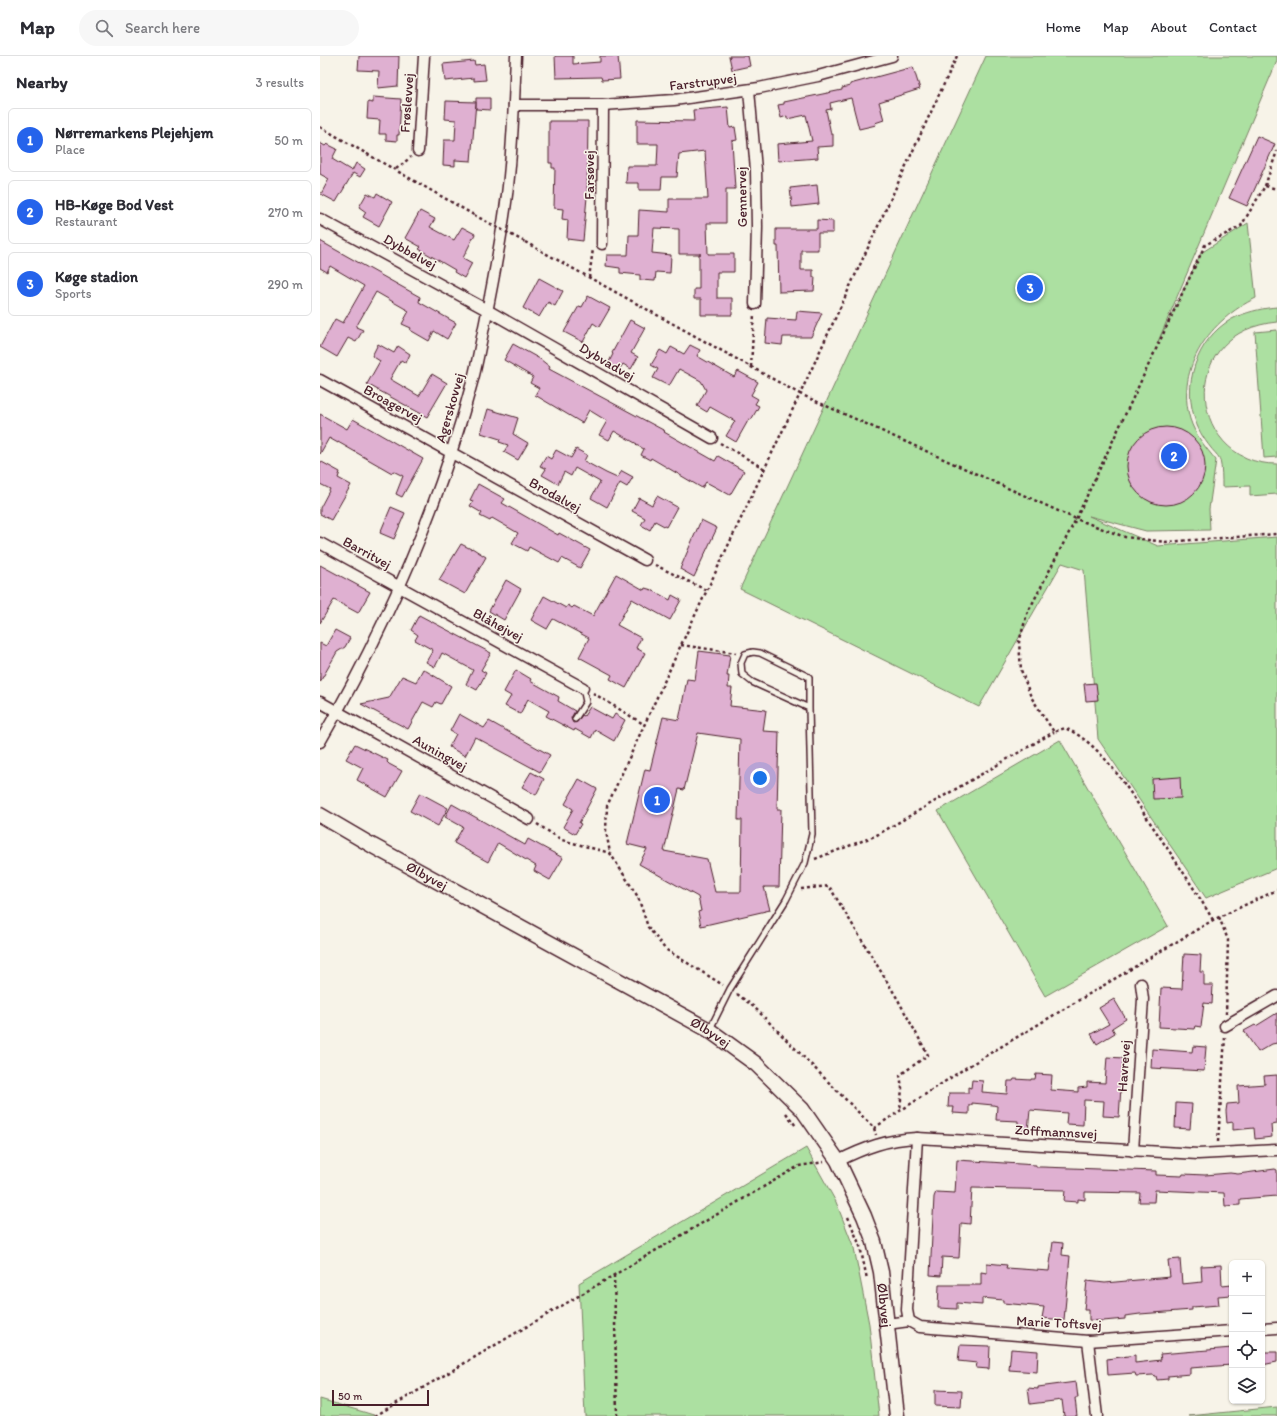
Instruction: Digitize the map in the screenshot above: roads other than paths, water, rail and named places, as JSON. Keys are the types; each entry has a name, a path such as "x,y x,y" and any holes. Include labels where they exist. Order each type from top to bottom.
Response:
{"street":[{"name":"Frøslevvej","path":"418,151 424,56"},
{"name":"Agerskovvej","path":"320,742 338,712 400,587 429,516 451,453 474,377 499,249 508,186 516,56"},
{"name":"Farstrupvej","path":"514,105 603,105 674,100 749,90 818,76 892,56"},
{"name":"Gennervej","path":"749,90 756,177 755,304"},
{"name":"Farsøvej","path":"602,244 603,105"},
{"name":"Dybbølvej","path":"320,219 487,310"},
{"name":"Dybvadvej","path":"487,310 712,438"},
{"name":"Broagervej","path":"320,380 451,453"},
{"name":"Brodalvej","path":"451,453 646,560"},
{"name":"Barritvej","path":"320,543 400,587"},
{"name":"Blåhøjvej","path":"400,587 583,688"},
{"name":"Auningvej","path":"320,702 529,818"},
{"name":"Ølbyvej","path":"320,815 373,846 709,1030 756,1064 802,1109 874,1242 881,1272 897,1416"},
{"name":"Havrevej","path":"1133,1151 1143,999 1141,984"},
{"path":"1225,1026 1277,996"},
{"name":"Zoffmannsvej","path":"832,1165 879,1143 898,1139 917,1138 1133,1151 1217,1154 1277,1150"},
{"path":"909,1321 907,1310 917,1138"},
{"name":"Marie Toftsvej","path":"887,1324 909,1321 920,1327 1088,1340 1229,1331"},
{"path":"1265,1328 1277,1328"},
{"path":"1088,1340 1097,1416"}],"lane":[{"path":"709,1030 730,989 792,890 805,863 812,834 809,677 760,653 745,654 741,663 742,674 752,682 809,708"},
{"path":"575,719 586,702 583,688"}],"place":[{"name":"Køge stadion","path":"1030,288"},
{"name":"HB-Køge Bod Vest","path":"1174,456"},
{"name":"Nørremarkens Plejehjem","path":"657,800"}]}
